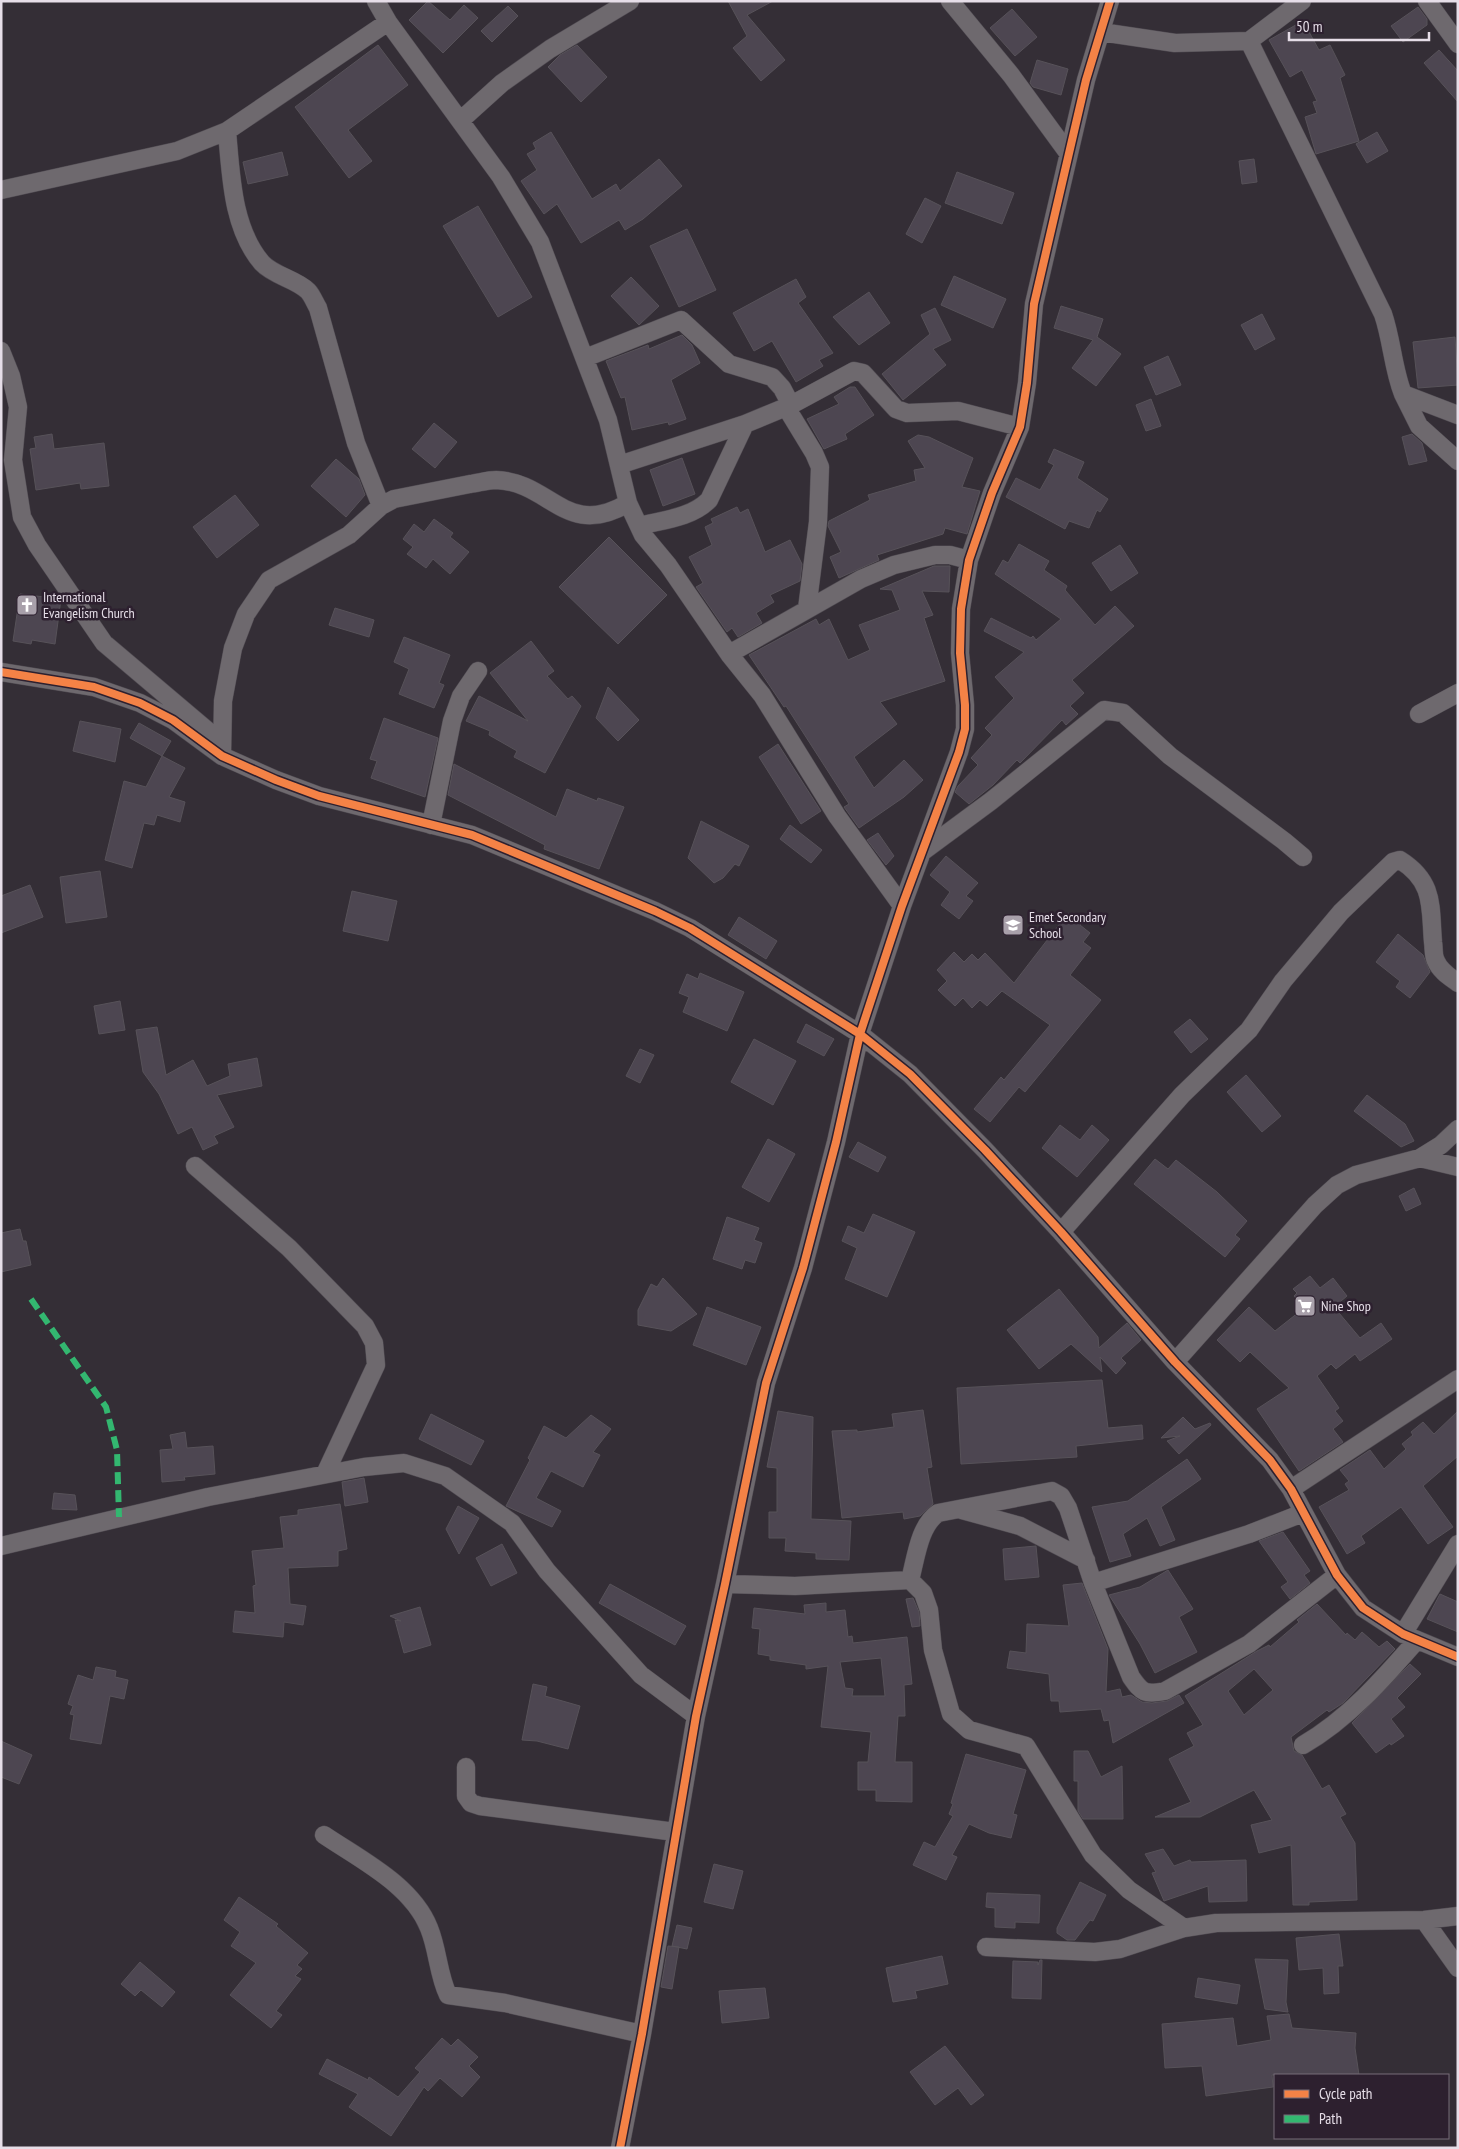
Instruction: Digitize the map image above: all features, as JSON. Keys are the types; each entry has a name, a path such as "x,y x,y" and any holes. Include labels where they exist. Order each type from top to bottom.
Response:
{"street":[{"path":"376,1 388,22 501,177 540,242 608,420 628,503 643,536 668,565 729,654 762,695 837,816 902,906"},
{"path":"461,120 502,83 550,49 630,1"},
{"path":"950,1 1011,75 1068,153"},
{"path":"620,2148 642,2034 674,1832 696,1716 766,1383 803,1268 836,1142 860,1034 902,906 959,752 965,729 965,705 960,653 961,627 969,560 992,493 1020,427 1034,304 1086,80 1110,1"},
{"path":"1101,32 1175,44 1248,40 1302,1"},
{"path":"1427,1 1458,44"},
{"path":"1,190 177,151 227,131 388,22"},
{"path":"1248,40 1383,314 1391,337 1403,394 1419,426 1458,461"},
{"path":"227,131 232,181 239,218 245,234 263,264 309,291 318,308 356,443 381,506"},
{"path":"585,358 681,320 729,364 772,377 782,388 820,467 818,522 806,610"},
{"path":"1,351 11,376 18,407 13,460 22,517 37,545 104,642 222,749"},
{"path":"619,465 745,424 789,406 854,371 863,373 896,409 907,413 958,411 1020,427"},
{"path":"1403,394 1458,415"},
{"path":"639,526 691,514 701,508 709,500 745,424"},
{"path":"222,749 223,701 233,648 250,608 269,580 349,535 381,506 394,499 495,480 519,484 566,511 589,517 612,512 628,503"},
{"path":"729,654 861,579 894,565 935,555 950,555 969,560"},
{"path":"431,825 452,721 461,696 478,671"},
{"path":"1,672 94,687 140,703 276,780 319,796 472,835 655,911 690,928 860,1034 910,1074 1061,1232 1175,1362 1259,1447 1291,1489 1337,1575 1363,1608 1410,1637 1458,1657"},
{"path":"1420,714 1458,692"},
{"path":"922,852 991,801 1104,710 1123,713 1170,756 1284,840 1303,857"},
{"path":"1061,1232 1182,1095 1249,1030 1283,981 1341,912 1393,862 1400,860 1425,884 1430,894 1435,959 1439,968 1458,984"},
{"path":"1175,1362 1315,1205 1337,1185 1356,1174 1420,1158 1441,1145 1458,1129"},
{"path":"1420,1158 1458,1167"},
{"path":"195,1166 289,1248 365,1326 374,1343 376,1365 326,1474"},
{"path":"1291,1489 1458,1378"},
{"path":"1,1546 190,1501 326,1474 404,1463 445,1476 512,1523 546,1571 640,1675 696,1716"},
{"path":"910,1580 929,1519 938,1513 954,1508 1052,1491 1061,1496 1068,1508 1093,1583 1131,1677 1140,1690 1150,1694 1165,1691 1249,1644 1337,1575"},
{"path":"954,1508 1020,1526 1086,1560"},
{"path":"1093,1583 1249,1534 1303,1513"},
{"path":"1303,1745 1328,1728 1374,1688 1410,1637 1458,1544"},
{"path":"725,1584 795,1586 910,1580 923,1593 929,1610 933,1650 943,1692 951,1714 968,1730 1026,1746 1093,1855 1129,1890 1184,1928"},
{"path":"466,1767 466,1796 472,1803 480,1806 674,1832"},
{"path":"324,1835 394,1884 421,1909 440,1962 441,1981 448,1995 504,2003 642,2034"},
{"path":"986,1947 1095,1952 1145,1942 1184,1928 1216,1923 1424,1920 1458,1916"},
{"path":"1424,1920 1458,1968"}],"building":[{"path":"428,1 450,20 464,5 478,18 443,53 409,20"},
{"path":"728,1 773,1 747,15 785,60 761,81 733,48 747,36"},
{"path":"508,6 518,16 492,42 481,31"},
{"path":"1418,7 1427,19 1427,25 1403,42 1391,26"},
{"path":"1012,9 1037,37 1015,56 990,28"},
{"path":"1303,21 1319,50 1330,45 1345,75 1340,78 1359,141 1316,154 1305,117 1317,113 1313,102 1317,101 1302,70 1290,77 1269,40"},
{"path":"378,45 408,85 348,130 372,161 349,178 295,107"},
{"path":"577,45 607,77 581,102 548,67 560,55"},
{"path":"1439,50 1458,71 1458,102 1424,63"},
{"path":"1037,60 1068,69 1061,95 1033,87 1030,83"},
{"path":"551,132 592,199 616,184 620,191 659,159 682,186 643,219 625,230 619,220 581,243 557,204 544,214 521,181 537,170 527,154 536,149 533,143"},
{"path":"1377,132 1388,151 1367,163 1356,144"},
{"path":"282,152 288,175 248,184 243,162"},
{"path":"1254,159 1257,182 1242,184 1239,161"},
{"path":"957,172 1014,193 1002,224 945,203"},
{"path":"925,198 941,206 922,243 906,234"},
{"path":"478,206 532,297 498,317 443,226"},
{"path":"687,229 716,290 679,307 650,246"},
{"path":"954,276 1006,299 993,328 941,305"},
{"path":"631,277 659,306 639,325 611,296"},
{"path":"796,279 806,297 798,303 833,353 819,360 823,366 796,382 772,341 754,351 733,313"},
{"path":"869,292 890,323 859,345 833,317"},
{"path":"1061,306 1103,319 1097,337 1121,354 1096,386 1072,368 1093,340 1054,328"},
{"path":"935,308 951,340 933,349 946,365 903,400 882,374 930,334 921,315"},
{"path":"1262,314 1275,339 1255,350 1241,325"},
{"path":"682,335 692,345 700,363 671,380 686,419 669,425 668,422 632,430 625,397 621,398 606,361 648,345 649,349"},
{"path":"1455,337 1458,385 1418,388 1413,342"},
{"path":"1168,356 1181,385 1156,395 1144,367"},
{"path":"850,387 855,387 874,415 845,434 847,439 824,449 807,419 839,404 834,397"},
{"path":"1151,399 1161,426 1146,431 1136,405"},
{"path":"434,423 457,442 435,468 412,449"},
{"path":"52,434 54,449 104,443 109,486 81,489 80,483 36,490 30,449 36,448 34,437"},
{"path":"1412,434 1422,443 1427,461 1409,465 1402,437"},
{"path":"918,435 929,437 973,458 962,487 980,491 967,534 945,528 943,534 877,555 879,560 839,578 830,557 841,552 828,526 829,521 870,500 868,495 916,481 914,470 925,468 908,441"},
{"path":"1054,449 1084,462 1077,478 1108,499 1100,512 1097,510 1089,528 1069,521 1065,529 1006,497 1016,478 1040,490 1054,465 1048,462"},
{"path":"682,458 695,494 663,506 650,470"},
{"path":"336,459 359,479 365,495 346,517 311,486"},
{"path":"235,495 259,525 217,558 193,527"},
{"path":"737,507 740,513 748,509 765,552 790,540 802,564 800,581 770,595 774,602 756,613 762,623 738,637 732,628 727,632 696,587 703,583 689,557 712,545 705,527 713,523 711,519"},
{"path":"434,519 453,533 450,537 469,552 450,574 433,559 426,568 407,554 413,547 403,539 414,524 424,532"},
{"path":"609,537 667,595 618,644 559,587"},
{"path":"1019,544 1049,561 1044,570 1067,586 1065,590 1095,625 1115,606 1134,626 1072,680 1084,693 1070,706 1078,714 1066,725 1062,720 1020,763 1017,760 993,785 969,804 955,792 958,786 978,765 971,758 992,735 985,728 1014,698 995,677 1024,652 984,631 991,618 1031,638 1033,636 1036,640 1061,619 995,574 1003,560 1008,563"},
{"path":"1120,545 1138,573 1111,591 1092,563"},
{"path":"934,566 950,566 949,592 922,591 933,615 924,618 945,681 880,702 897,724 854,757 874,788 904,760 923,780 904,797 859,828 844,807 849,804 786,706 784,707 749,655 816,619 819,625 829,619 848,660 870,650 859,625 900,610 892,590 880,589"},
{"path":"20,594 61,599 55,644 32,640 31,644 13,641"},
{"path":"335,608 374,620 369,637 329,625"},
{"path":"404,637 450,655 439,683 444,685 434,708 399,694 409,669 394,662"},
{"path":"531,641 554,671 547,676 568,699 572,696 581,706 545,773 514,757 517,751 489,735 490,731 466,721 479,696 528,721 490,673"},
{"path":"608,687 639,720 618,741 596,718"},
{"path":"384,718 438,738 425,797 371,778 377,761 370,759"},
{"path":"80,721 121,729 115,762 73,751"},
{"path":"139,723 171,741 162,756 130,738"},
{"path":"778,744 821,811 801,824 759,757"},
{"path":"162,756 185,768 169,797 185,802 180,822 157,815 154,825 144,823 132,868 105,860 124,781 146,787"},
{"path":"454,764 556,817 567,789 597,801 598,798 624,807 599,869 544,849 545,845 448,795"},
{"path":"701,821 749,846 739,866 735,864 723,878 714,883 688,858"},
{"path":"790,825 822,850 811,863 780,839"},
{"path":"878,833 894,856 886,865 867,840"},
{"path":"946,856 978,883 966,896 973,901 959,919 941,905 950,892 930,875"},
{"path":"100,871 107,917 66,923 60,877"},
{"path":"30,885 43,917 1,933 1,896"},
{"path":"352,891 397,901 388,941 343,931"},
{"path":"1068,913 1082,923 1080,925 1090,933 1083,942 1091,948 1070,975 1101,1000 1025,1092 1019,1087 990,1122 974,1109 1001,1077 1004,1080 1050,1025 1002,991 987,1006 980,1000 972,1008 963,998 955,1006 938,990 947,981 937,970 954,952 964,962 972,954 978,960 985,953 1014,983"},
{"path":"739,917 777,941 766,959 728,935"},
{"path":"1398,934 1423,955 1430,972 1410,998 1396,987 1400,981 1376,962"},
{"path":"700,973 744,992 727,1031 683,1012 689,997 679,993 687,974 698,979"},
{"path":"120,1001 125,1030 99,1034 94,1006"},
{"path":"1190,1019 1208,1039 1191,1053 1174,1032"},
{"path":"806,1024 834,1039 824,1056 797,1042"},
{"path":"157,1027 166,1075 193,1060 207,1086 230,1076 228,1064 257,1058 262,1086 217,1095 234,1127 214,1136 218,1143 203,1150 192,1127 178,1134 159,1094 143,1072 136,1030"},
{"path":"754,1039 796,1061 773,1105 731,1082"},
{"path":"640,1049 654,1055 640,1083 626,1076"},
{"path":"1246,1075 1281,1116 1262,1132 1227,1092"},
{"path":"1367,1095 1405,1124 1414,1141 1401,1147 1354,1111"},
{"path":"1060,1125 1080,1140 1092,1125 1109,1140 1077,1177 1042,1148"},
{"path":"768,1139 795,1154 769,1202 742,1187"},
{"path":"858,1142 886,1157 878,1172 849,1157"},
{"path":"1155,1159 1168,1169 1176,1160 1217,1192 1247,1221 1235,1235 1240,1239 1225,1257 1134,1184"},
{"path":"1414,1188 1421,1204 1406,1211 1399,1196"},
{"path":"873,1214 915,1232 887,1297 845,1279 857,1248 842,1241 848,1226 864,1233"},
{"path":"727,1217 759,1228 754,1240 762,1243 755,1263 745,1260 742,1269 713,1259"},
{"path":"20,1229 23,1241 26,1241 31,1265 1,1272 1,1233"},
{"path":"1310,1276 1320,1288 1333,1278 1347,1296 1334,1307 1360,1338 1381,1323 1392,1339 1360,1361 1355,1354 1336,1369 1331,1364 1317,1376 1339,1408 1335,1411 1343,1421 1333,1429 1343,1442 1299,1471 1257,1409 1289,1388 1250,1352 1240,1362 1217,1340 1249,1307 1275,1331 1299,1312 1296,1308 1301,1304 1294,1296 1297,1293 1293,1289"},
{"path":"663,1278 697,1314 671,1331 638,1325 638,1310 651,1284 657,1287"},
{"path":"1059,1289 1098,1337 1099,1348 1127,1323 1141,1340 1121,1358 1126,1363 1116,1374 1100,1357 1102,1372 1071,1344 1039,1369 1007,1330"},
{"path":"707,1307 761,1327 746,1365 693,1345"},
{"path":"1102,1380 1108,1428 1142,1425 1143,1439 1076,1446 1077,1457 961,1464 957,1388"},
{"path":"923,1410 932,1467 927,1468 933,1504 920,1516 904,1519 903,1512 842,1518 832,1431 857,1430 857,1432 894,1427 892,1414"},
{"path":"778,1411 813,1417 811,1519 851,1521 849,1560 816,1559 816,1553 785,1551 786,1538 769,1538 769,1512 777,1512 777,1468 767,1467"},
{"path":"1458,1411 1458,1456 1423,1486 1453,1527 1428,1544 1401,1507 1361,1536 1365,1543 1347,1554 1319,1507 1349,1490 1345,1484 1349,1481 1340,1470 1370,1450 1384,1469 1406,1449 1402,1444 1413,1435 1411,1432 1423,1422 1434,1434"},
{"path":"431,1414 484,1441 471,1465 419,1439"},
{"path":"591,1415 611,1429 593,1452 600,1455 583,1487 551,1471 536,1498 561,1511 552,1527 506,1506 530,1460 528,1458 544,1426 566,1438"},
{"path":"1183,1417 1195,1429 1210,1423 1211,1425 1179,1454 1167,1441 1180,1436 1161,1438"},
{"path":"185,1432 187,1448 213,1446 215,1474 184,1477 185,1480 162,1482 160,1450 173,1449 170,1435"},
{"path":"1187,1459 1201,1479 1161,1507 1175,1540 1160,1546 1147,1518 1123,1534 1131,1556 1110,1562 1092,1507 1128,1501"},
{"path":"364,1478 368,1502 345,1506 342,1482"},
{"path":"54,1493 75,1495 77,1510 52,1509"},
{"path":"340,1504 347,1549 338,1551 338,1566 288,1568 290,1604 306,1606 303,1625 284,1622 283,1637 233,1632 235,1611 255,1613 253,1586 256,1585 252,1551 284,1548 280,1517 298,1515 298,1510"},
{"path":"458,1506 479,1518 459,1554 446,1529"},
{"path":"1283,1532 1310,1571 1304,1575 1310,1583 1290,1599 1281,1587 1288,1582 1259,1541"},
{"path":"502,1544 517,1573 491,1586 476,1558"},
{"path":"1036,1546 1039,1577 1005,1580 1003,1549"},
{"path":"1168,1570 1193,1609 1179,1617 1197,1652 1155,1673 1140,1644 1109,1595 1140,1587"},
{"path":"1082,1583 1108,1649 1106,1692 1120,1689 1122,1697 1131,1695 1142,1702 1152,1703 1167,1701 1179,1695 1184,1703 1113,1743 1109,1720 1104,1721 1101,1709 1060,1712 1059,1701 1051,1701 1049,1674 1007,1668 1010,1651 1026,1653 1027,1624 1069,1626 1063,1585"},
{"path":"610,1584 686,1626 675,1645 599,1603"},
{"path":"1440,1594 1458,1602 1458,1632 1427,1619"},
{"path":"913,1598 919,1612 920,1626 912,1627 906,1599"},
{"path":"826,1603 826,1612 845,1610 848,1637 852,1636 853,1643 907,1637 912,1684 904,1685 905,1716 898,1716 895,1762 912,1762 912,1802 876,1801 876,1790 858,1790 858,1762 868,1762 871,1732 821,1727 828,1666 806,1669 806,1665 770,1660 770,1656 758,1654 760,1629 752,1628 754,1608 805,1614 804,1605","holes":["881,1658 885,1696 852,1696 853,1689 845,1688 840,1662"]},
{"path":"1317,1604 1346,1635 1347,1633 1355,1640 1362,1632 1379,1647 1387,1641 1395,1649 1343,1703 1329,1712 1327,1710 1291,1737 1294,1751 1302,1755 1322,1789 1329,1785 1346,1814 1340,1817 1355,1843 1357,1900 1309,1902 1309,1905 1293,1905 1291,1845 1259,1853 1251,1825 1272,1820 1254,1790 1200,1817 1155,1817 1191,1802 1169,1759 1194,1746 1187,1733 1203,1725 1185,1696 1257,1651 1269,1645 1270,1647 1299,1622 1297,1620","holes":["1254,1669 1273,1690 1244,1715 1228,1691"]},
{"path":"420,1607 431,1645 404,1653 395,1620 401,1621 390,1616"},
{"path":"1410,1664 1421,1674 1397,1698 1405,1707 1391,1719 1404,1736 1376,1753 1352,1723"},
{"path":"96,1667 116,1671 115,1677 128,1680 124,1699 110,1696 101,1744 70,1739 74,1715 70,1714 73,1706 68,1704 78,1675 93,1680"},
{"path":"533,1684 547,1687 545,1696 580,1706 568,1749 537,1741 522,1740"},
{"path":"1,1741 32,1755 19,1784 1,1777"},
{"path":"1074,1751 1088,1751 1101,1777 1122,1766 1123,1819 1083,1819 1078,1811 1078,1781 1074,1781"},
{"path":"966,1754 1026,1770 1013,1814 1017,1815 1011,1838 989,1833 969,1824 952,1855 957,1857 946,1880 913,1865 924,1842 935,1847 953,1816 949,1814 953,1804 951,1803"},
{"path":"1163,1849 1174,1866 1190,1860 1191,1862 1246,1860 1247,1901 1209,1902 1208,1886 1164,1901 1152,1873 1156,1872 1145,1854"},
{"path":"714,1864 743,1871 733,1909 704,1902"},
{"path":"1080,1882 1106,1895 1093,1921 1090,1920 1075,1940 1067,1940 1057,1933 1057,1928"},
{"path":"987,1893 1040,1895 1039,1923 1015,1922 1015,1928 995,1927 995,1908 986,1907"},
{"path":"239,1897 278,1924 276,1926 308,1953 297,1965 302,1969 295,1976 301,1979 276,2011 282,2015 271,2028 230,1995 256,1963 231,1946 240,1932 224,1920"},
{"path":"677,1925 692,1928 687,1949 672,1946"},
{"path":"1339,1934 1343,1966 1338,1966 1339,1993 1324,1994 1323,1968 1299,1970 1296,1938"},
{"path":"668,1946 679,1947 672,1989 661,1987"},
{"path":"942,1956 948,1984 915,1991 917,1998 893,2002 886,1968"},
{"path":"1255,1959 1288,1960 1286,2002 1288,2012 1265,2009"},
{"path":"1040,1960 1042,1960 1041,1999 1012,1998 1013,1961 1038,1962 1038,1965"},
{"path":"140,1962 175,1992 162,2007 141,1990 135,1996 121,1984"},
{"path":"1198,1978 1240,1985 1237,2004 1195,1997"},
{"path":"765,1988 769,2018 722,2023 719,1991"},
{"path":"1289,2014 1292,2028 1356,2033 1355,2048 1359,2074 1274,2074 1272,2075 1273,2087 1206,2096 1202,2066 1165,2068 1162,2024 1233,2018 1237,2046 1271,2040 1267,2016"},
{"path":"442,2038 451,2046 458,2039 478,2057 469,2066 480,2077 462,2097 440,2078 428,2091 424,2087 391,2136 349,2107 358,2094 319,2074 327,2059 368,2080 369,2077 398,2097 420,2072 415,2068"},
{"path":"945,2046 984,2095 971,2105 958,2088 935,2105 910,2072"}],"marked path":[{"path":"31,1299 106,1407 117,1450 119,1517"}],"cycle path":[{"path":"620,2148 642,2034 696,1716 766,1383 803,1268 836,1142 860,1034 902,906 959,752 965,729 965,705 960,653 961,609 969,560 992,493 1020,427 1027,383 1034,304 1086,80 1110,1"},
{"path":"1,672 94,687 140,703 173,720 222,756 276,780 319,796 472,835 655,911 690,928 860,1034 910,1074 985,1150 1061,1232 1175,1362 1270,1460 1291,1489 1337,1575 1363,1608 1403,1634 1458,1657"}],"place":[{"name":"International Evangelism Church","path":"27,605"},
{"name":"Emet Secondary School","path":"1013,925"},
{"name":"Nine Shop","path":"1305,1306"}]}
